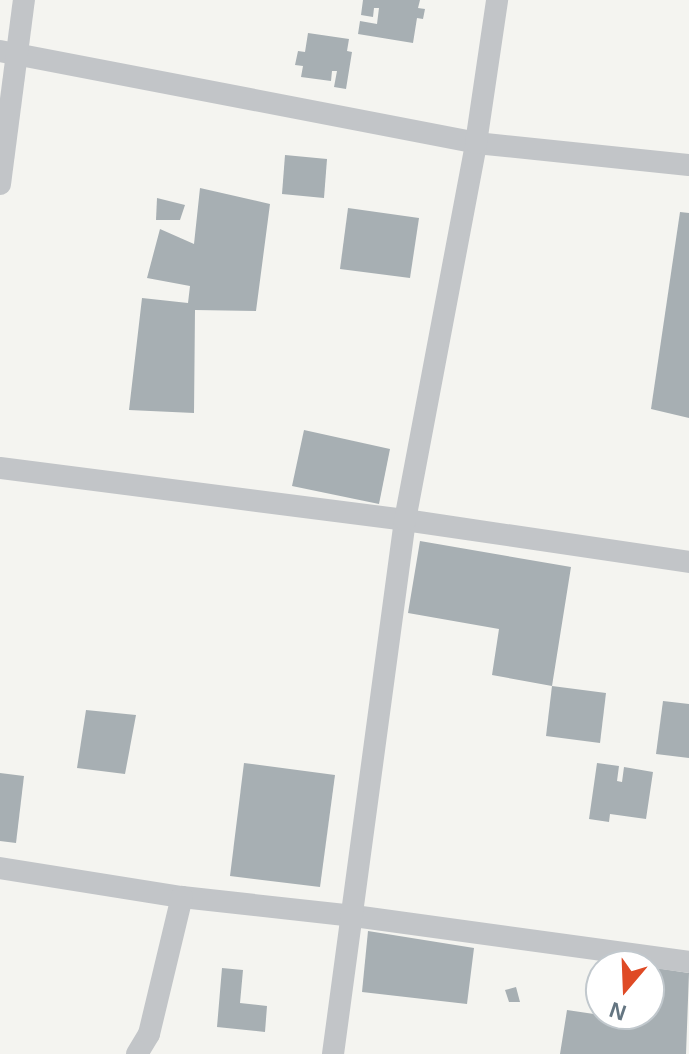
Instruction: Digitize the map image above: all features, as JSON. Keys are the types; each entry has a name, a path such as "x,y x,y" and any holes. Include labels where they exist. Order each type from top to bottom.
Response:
{"street":[{"path":"0,184 8,52 24,0"},
{"path":"333,1054 405,520 476,143 497,0"},
{"path":"8,52 476,143 689,165"},
{"path":"0,468 405,520 689,562"},
{"path":"0,868 182,897 354,916 689,962"},
{"path":"137,1054 149,1034 182,897"}],"building":[{"path":"363,0 420,0 418,8 425,9 423,19 417,18 413,43 358,34 360,21 377,24 379,8 374,8 373,17 361,15"},
{"path":"308,33 349,39 347,51 352,52 346,89 334,87 337,71 332,71 331,81 301,77 303,66 295,65 298,51 305,52"},
{"path":"285,155 327,159 324,198 282,194"},
{"path":"200,188 270,204 256,311 195,310 194,413 129,410 142,298 188,303 190,286 147,278 160,229 194,244"},
{"path":"157,198 185,205 180,220 156,220"},
{"path":"348,208 419,218 410,278 340,269"},
{"path":"680,212 689,213 689,418 651,409"},
{"path":"304,430 390,449 379,504 292,486"},
{"path":"420,541 571,567 552,686 492,675 499,629 408,613"},
{"path":"552,686 606,693 600,743 546,736"},
{"path":"663,701 689,704 689,758 656,754"},
{"path":"86,710 136,715 125,774 77,768"},
{"path":"244,763 335,775 320,887 230,876"},
{"path":"597,763 619,766 617,781 622,782 624,767 653,772 646,819 610,814 609,822 589,819"},
{"path":"0,773 24,776 16,843 0,841"},
{"path":"368,931 474,948 467,1004 362,992"},
{"path":"222,968 243,970 240,1003 267,1006 265,1032 217,1027"},
{"path":"665,969 689,973 686,1054 560,1054 567,1010 585,1013 585,1030 665,1030"},
{"path":"516,987 520,1002 509,1002 505,990"}]}
